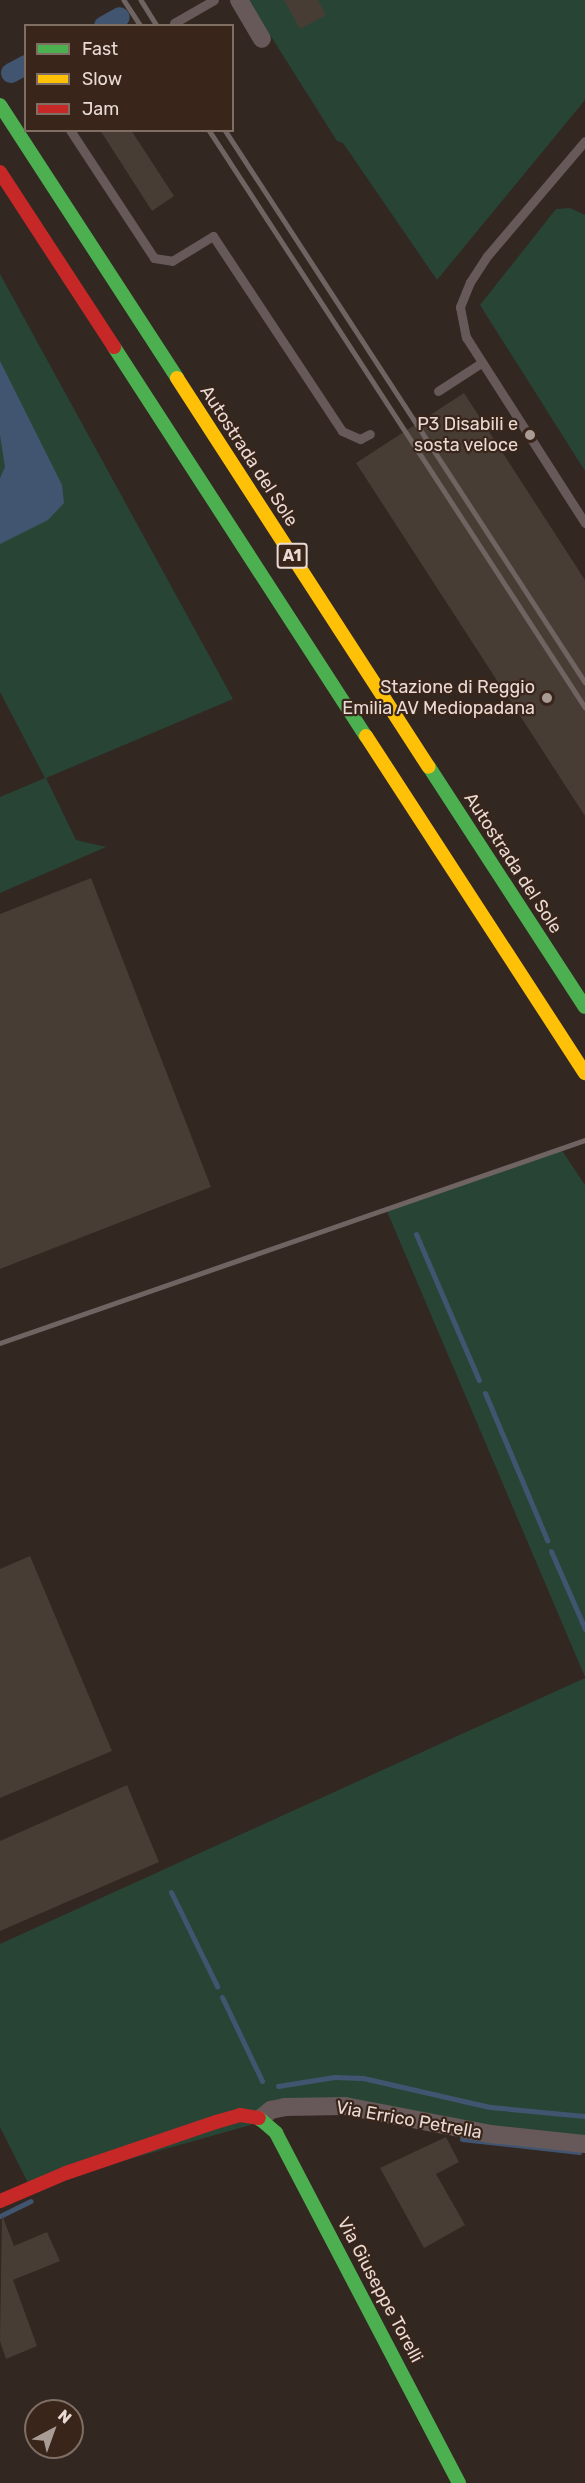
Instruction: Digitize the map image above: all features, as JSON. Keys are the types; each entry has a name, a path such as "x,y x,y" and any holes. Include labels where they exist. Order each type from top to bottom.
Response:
{"main road":[{"name":"Autostrada del Sole","path":"0,105 585,1007"},
{"name":"A1","path":"0,172 585,1073"},
{"name":"Via Errico Petrella","path":"0,2201 66,2173 216,2122 240,2115 261,2118"},
{"name":"Via Giuseppe Torelli","path":"261,2118 287,2153 459,2483"}],"street":[{"path":"239,0 262,39"},
{"name":"Via Errico Petrella","path":"261,2118 271,2110 285,2107 345,2106 491,2134 585,2144"}],"lane":[{"path":"174,23 214,0"},
{"path":"71,132 154,258 172,261 213,236 342,431 350,438 360,439 370,434"},
{"path":"585,141 508,230 464,294 461,322 482,363 585,523"},
{"path":"438,391 482,363"}],"green space":[{"path":"235,0 585,0 585,100 437,280 343,143 337,141 253,8"},
{"path":"570,208 585,215 585,471 480,305 556,209"},
{"path":"0,274 233,699 46,778 76,840 106,847 0,893 0,797 45,778 0,692"},
{"path":"561,1149 585,1185 585,1677 386,1209"},
{"path":"585,1678 585,2144 322,2105 30,2187 0,2127 0,1944"}],"water":[{"path":"0,361 62,485 64,503 48,520 0,544 0,478 5,467 0,435"}],"building":[{"path":"284,0 318,0 326,15 300,29"},
{"path":"101,132 132,132 174,196 152,211"},
{"name":"Stazione di Reggio Emilia AV Mediopadana","path":"464,393 585,580 585,816 356,463"},
{"path":"91,878 211,1187 0,1269 0,914"},
{"path":"30,1556 112,1751 0,1798 0,1569"},
{"path":"127,1785 159,1862 0,1931 0,1841"},
{"path":"446,2137 459,2162 436,2174 465,2225 424,2248 380,2168"},
{"path":"2,2215 14,2246 47,2232 60,2261 13,2280 37,2346 6,2359 0,2341"}],"waterway":[{"path":"108,24 120,17"},
{"path":"11,73 24,66"},
{"path":"416,1234 479,1380"},
{"path":"485,1393 547,1540"},
{"path":"551,1551 585,1629"},
{"path":"171,1892 217,1986"},
{"path":"222,1997 262,2081"},
{"path":"278,2086 334,2077 363,2078 490,2107 585,2116"},
{"path":"462,2139 579,2152"},
{"path":"0,2216 31,2201"}],"railway":[{"path":"124,0 140,24"},
{"path":"141,0 156,24"},
{"path":"210,132 585,707"},
{"path":"226,132 585,682"},
{"path":"0,1343 585,1140"}],"traffic: fast":[{"path":"0,105 177,378"},
{"path":"114,347 366,736"},
{"path":"429,767 585,1007"},
{"path":"259,2118 276,2133 459,2483"}],"traffic: slow":[{"path":"177,378 429,767"},
{"path":"366,736 585,1073"}],"traffic: jam":[{"path":"0,172 114,347"},
{"path":"0,2201 66,2173 216,2122 240,2115 259,2118"}],"place":[{"name":"P3 Disabili e sosta veloce","path":"530,435"},
{"name":"Stazione di Reggio Emilia AV Mediopadana","path":"547,698"}]}
